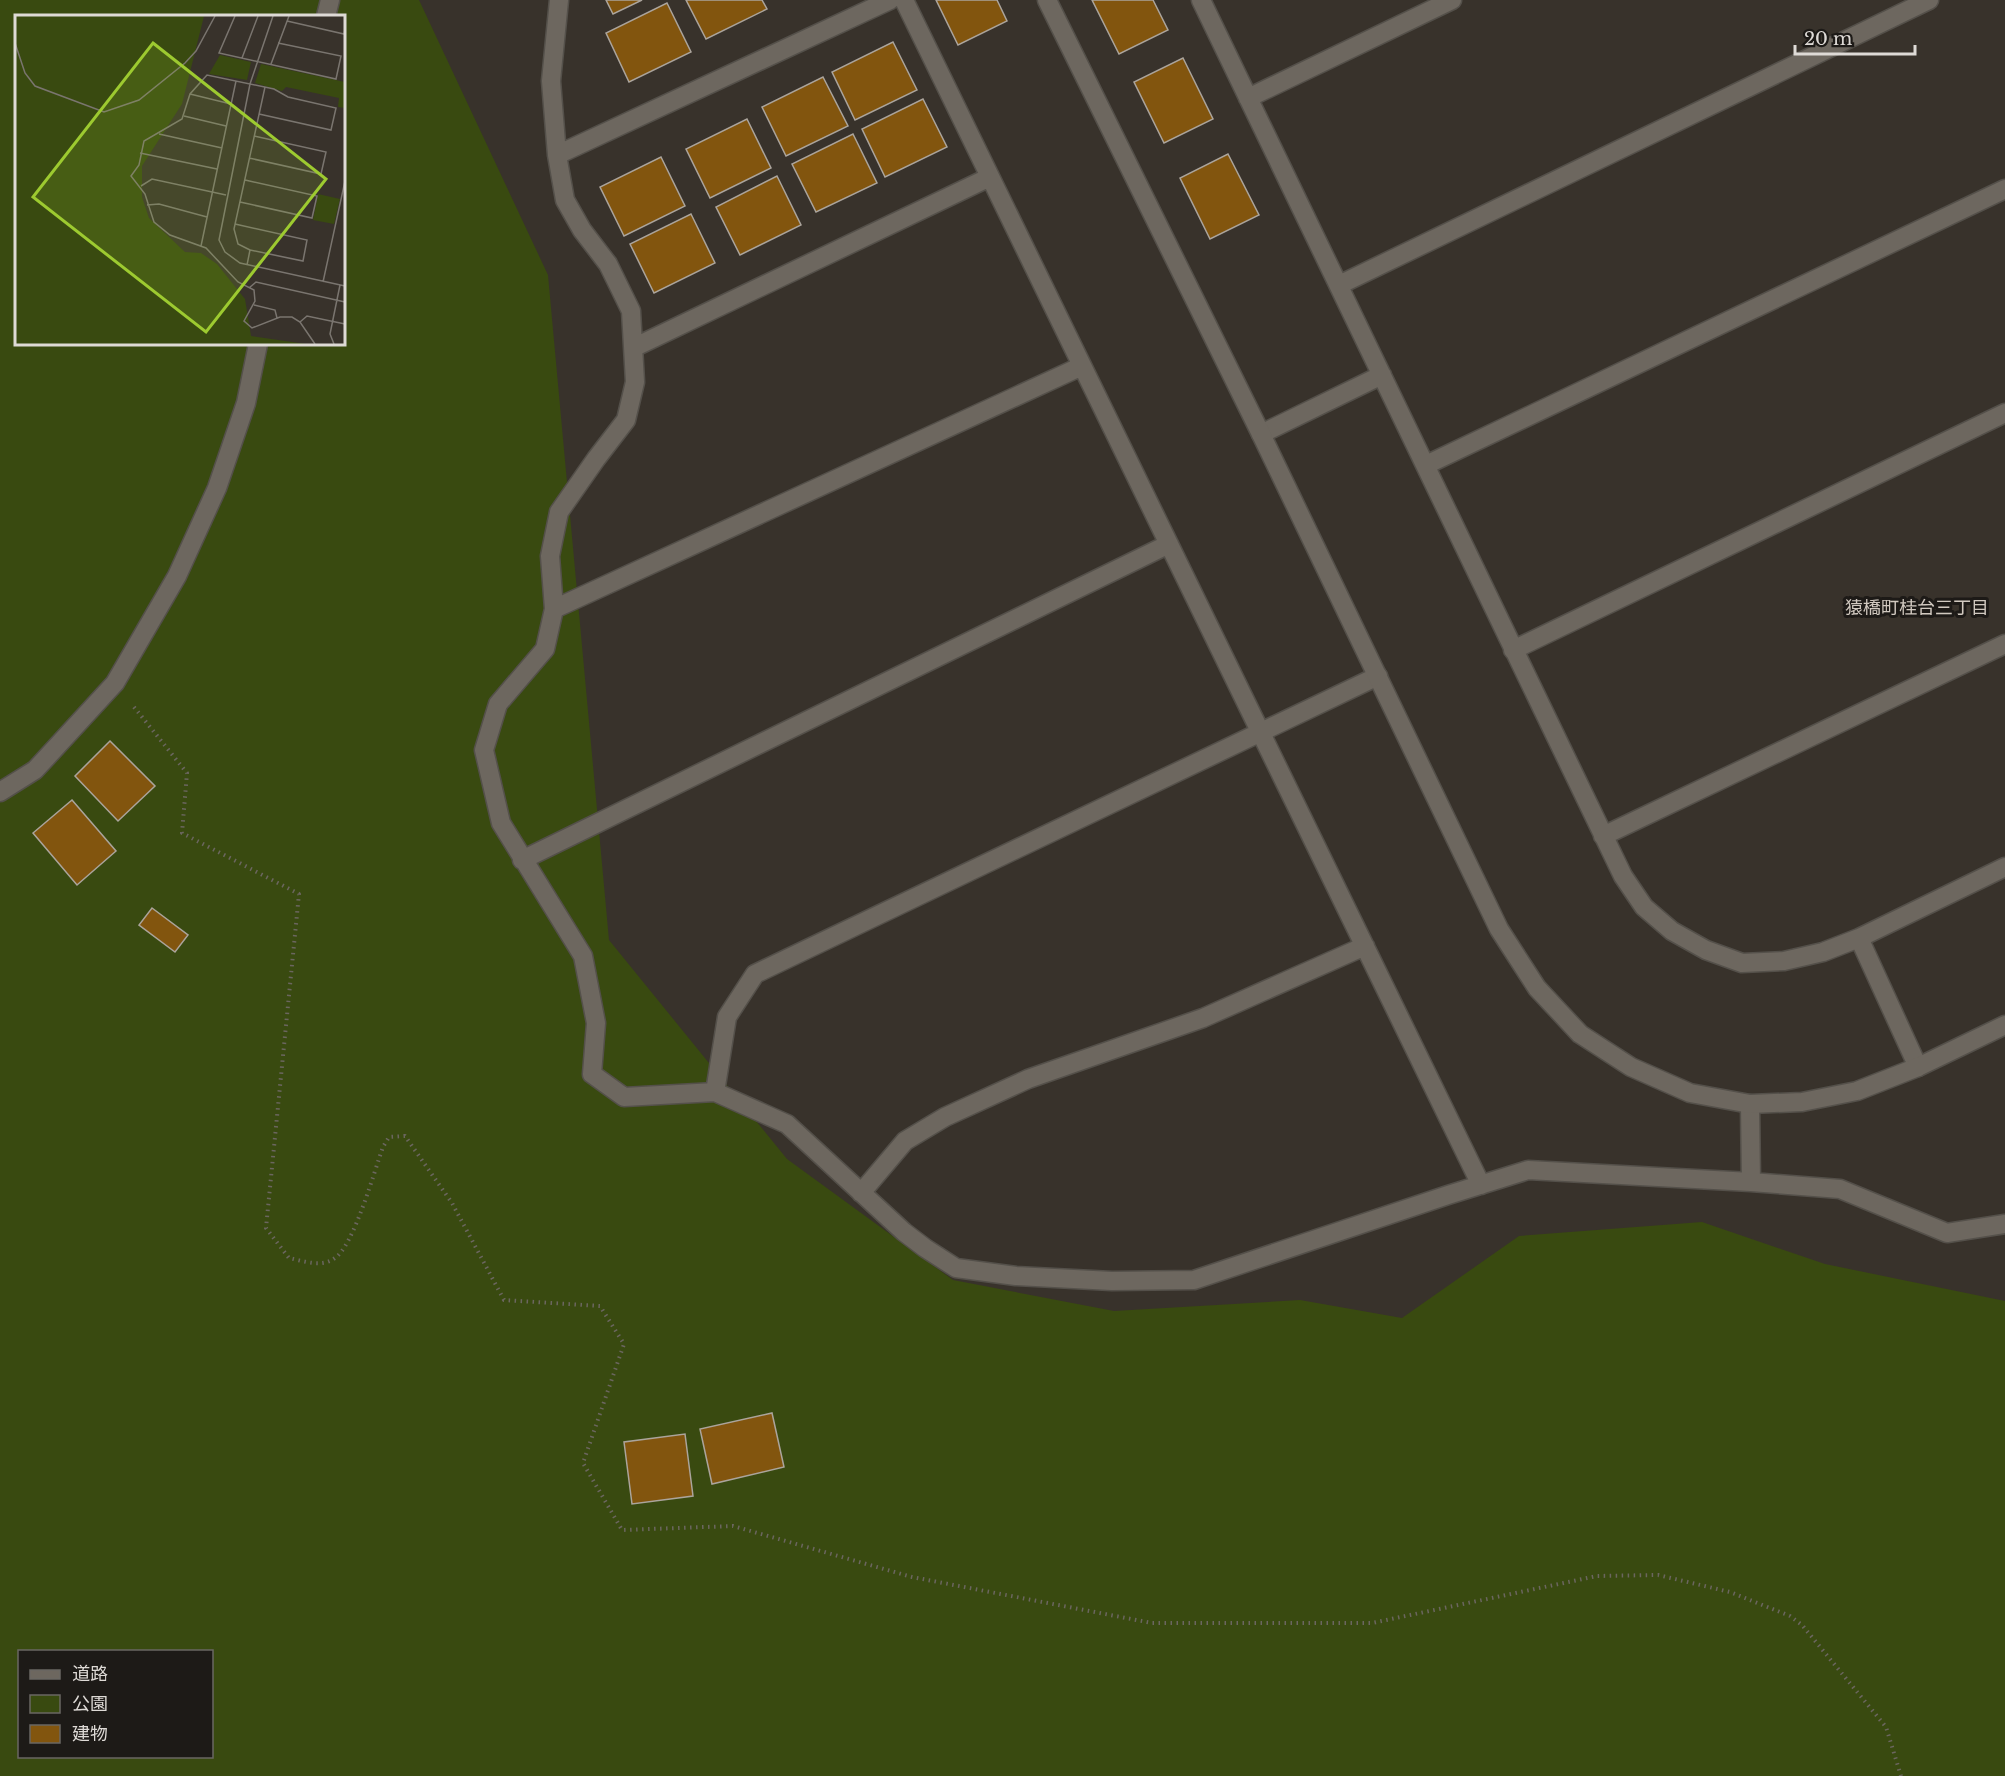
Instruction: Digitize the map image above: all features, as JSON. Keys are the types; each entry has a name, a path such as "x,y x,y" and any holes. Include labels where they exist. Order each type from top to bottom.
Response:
{"street":[{"path":"326,15 330,0"},
{"path":"559,0 551,81 557,155 565,200 582,230 608,264 631,311 635,347 635,382 626,420 559,512 550,556 554,609 545,649 498,704 484,750 501,823 583,956 596,1023 592,1074 624,1097 715,1092 787,1124 904,1232 956,1268 1016,1276 1124,1281 1194,1280 1528,1170 1840,1189 1947,1233 2005,1224"},
{"path":"557,155 890,0"},
{"path":"904,0 1481,1185"},
{"path":"1047,0 1261,434 1500,929 1537,988 1580,1034 1631,1067 1690,1093 1750,1104 1802,1102 1857,1091 1918,1067 2005,1025"},
{"path":"1201,0 1603,836 1623,876 1644,908 1672,931 1706,950 1742,963 1784,961 1823,952 1859,938 2005,867"},
{"path":"1248,98 1452,0"},
{"path":"1339,285 1929,0"},
{"path":"635,347 990,177"},
{"path":"1426,465 2005,189"},
{"path":"0,792 35,771 115,684 177,576 217,488 246,403 258,345"},
{"path":"554,609 1082,366"},
{"path":"1261,434 1382,375"},
{"path":"1513,650 2005,413"},
{"path":"522,860 1169,544"},
{"path":"1603,836 2005,644"},
{"path":"715,1092 727,1017 754,974 1377,676"},
{"path":"1859,938 1918,1067"},
{"path":"861,1192 905,1141 945,1117 1028,1079 1203,1018 1365,946"},
{"path":"1750,1104 1751,1182"}],"path":[{"path":"115,684 187,773 182,833 299,894 266,1228 289,1258 318,1264 335,1258 353,1233 383,1147 389,1137 405,1136 452,1203 504,1300 600,1306 624,1344 583,1462 622,1530 733,1526 912,1577 1152,1623 1372,1623 1597,1576 1658,1575 1730,1592 1790,1616 1802,1625 1886,1727 1901,1776"}],"green space":[{"path":"0,0 419,0 548,275 609,940 787,1159 953,1280 1114,1311 1300,1300 1402,1318 1519,1236 1702,1222 1825,1264 2005,1301 2005,1776 0,1776"}],"building":[{"path":"606,0 642,0 613,14"},
{"path":"686,0 762,0 767,9 706,39"},
{"path":"936,0 997,0 1007,21 958,45"},
{"path":"1092,0 1153,0 1168,30 1119,54"},
{"path":"667,3 691,52 629,82 606,33"},
{"path":"893,42 917,90 855,120 832,72"},
{"path":"1183,58 1213,119 1164,143 1134,82"},
{"path":"823,77 848,126 786,156 762,107"},
{"path":"923,99 947,147 885,177 862,129"},
{"path":"747,119 771,168 710,198 686,149"},
{"path":"853,134 877,183 816,212 792,164"},
{"path":"1228,154 1259,215 1210,239 1180,178"},
{"path":"661,157 685,206 624,236 600,187"},
{"path":"777,176 801,225 740,255 716,207"},
{"path":"691,214 715,263 654,293 630,244"},
{"path":"110,741 155,786 118,821 75,776"},
{"path":"72,800 116,851 77,885 33,833"},
{"path":"152,908 188,935 175,952 139,925"},
{"path":"772,1413 784,1467 712,1484 700,1429"},
{"path":"685,1434 693,1496 632,1504 624,1442"}],"district":[{"name":"猿橋町桂台三丁目","path":"1917,608"}]}
